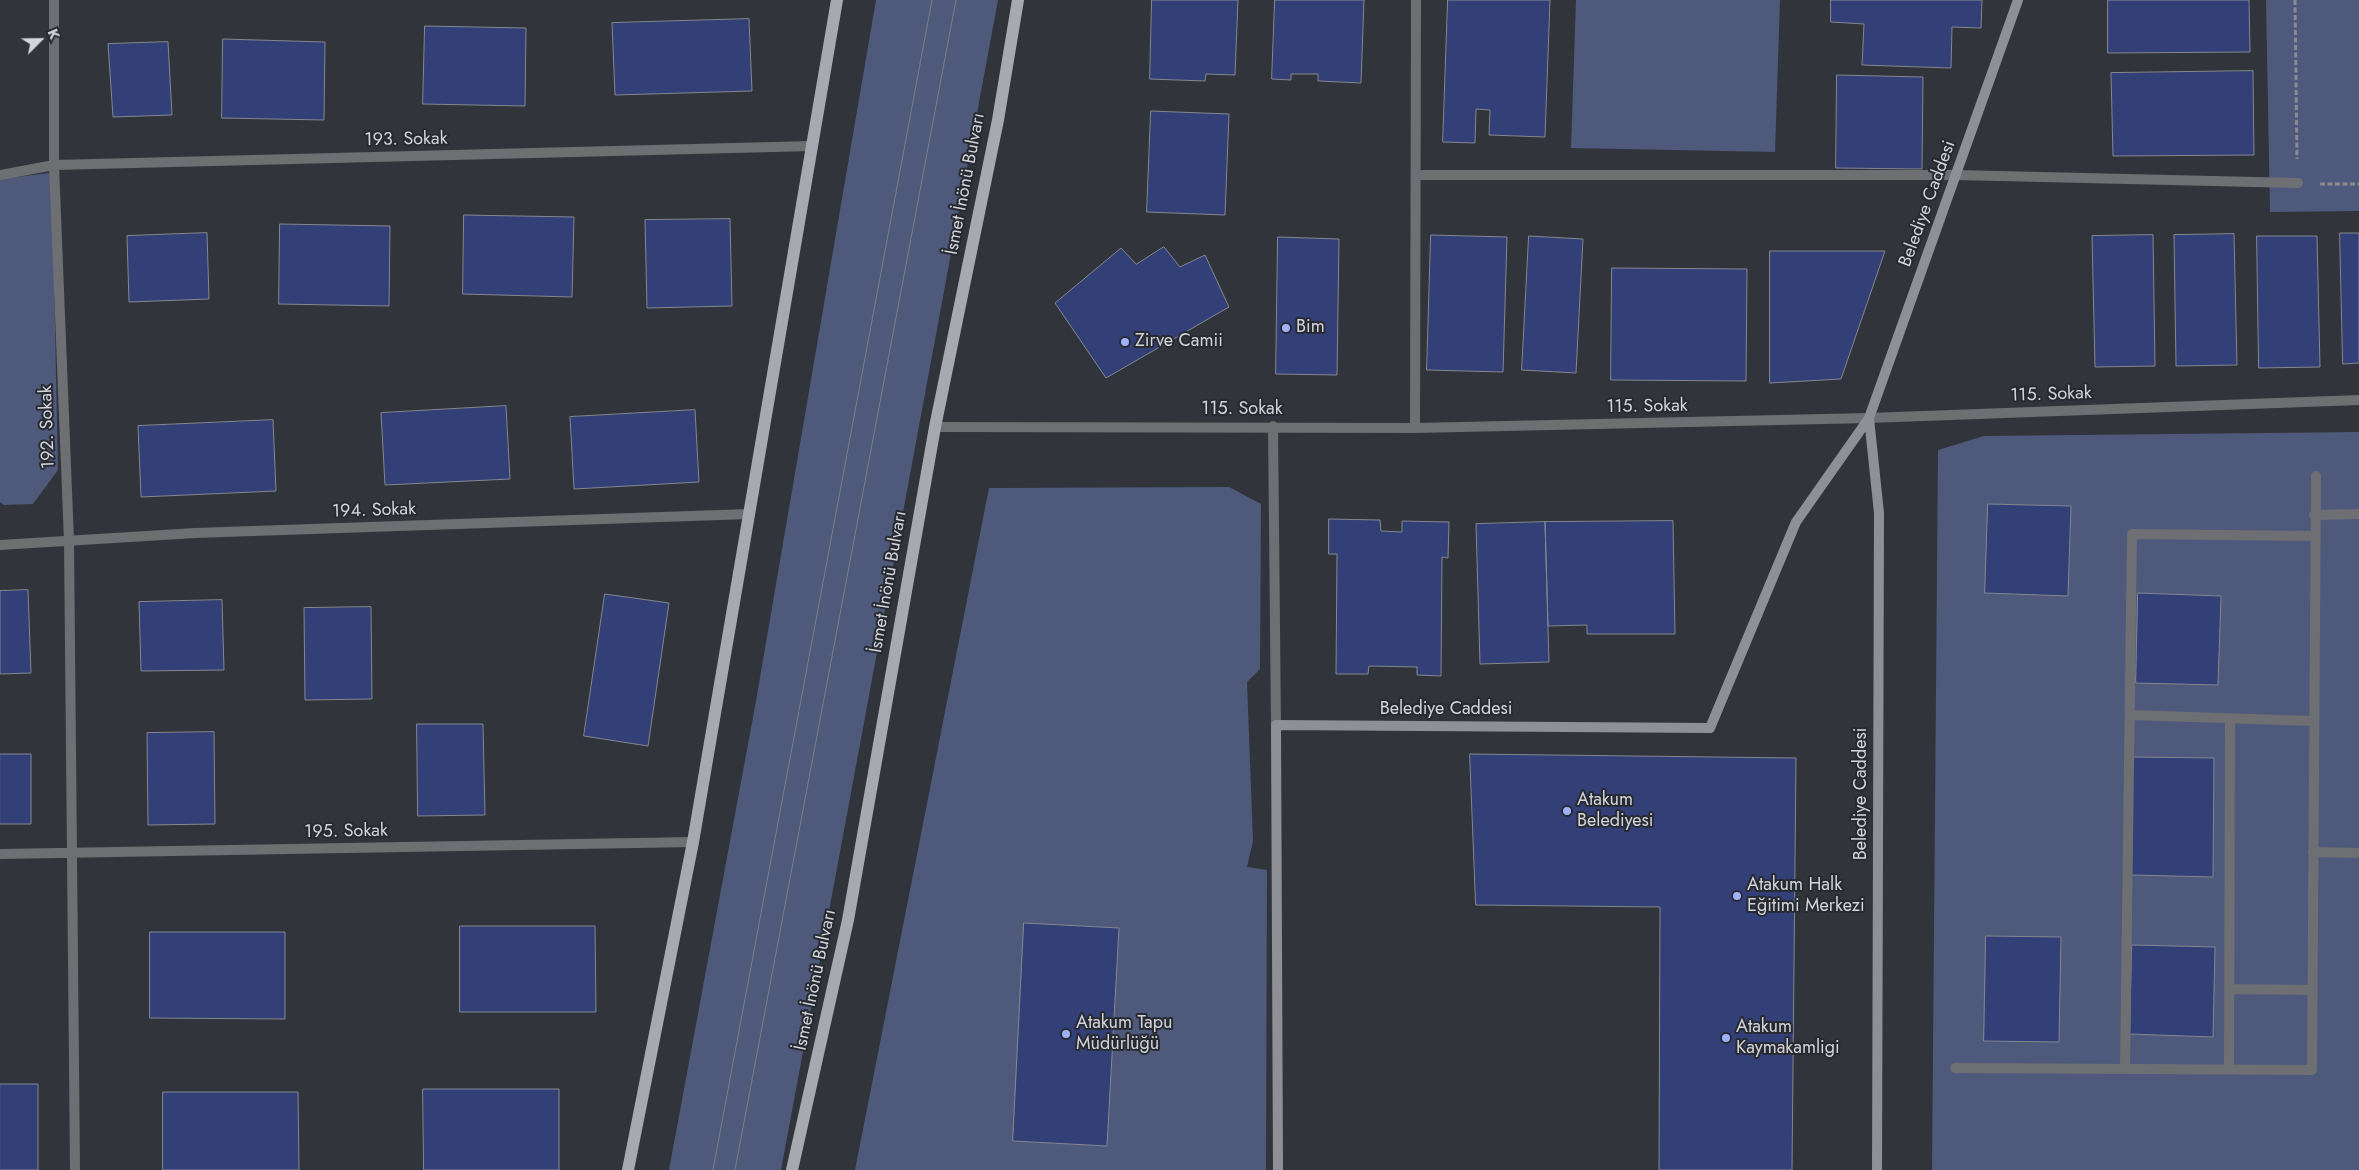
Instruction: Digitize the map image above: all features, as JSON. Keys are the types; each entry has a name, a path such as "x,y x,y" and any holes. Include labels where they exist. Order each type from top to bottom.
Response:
{"main road":[{"path":"628,1170 693,842 837,0"},
{"name":"İsmet İnönü Bulvarı","path":"792,1170 848,920 935,427 998,120 1018,0"}],"street":[{"name":"192. Sokak","path":"54,0 54,165 70,541 74,853 75,1170"},
{"path":"1415,428 1416,0"},
{"name":"Belediye Caddesi","path":"1276,725 1710,728 1796,522 1869,418 2018,0"},
{"name":"193. Sokak","path":"0,175 54,165 813,146"},
{"path":"1416,175 1956,175 2298,183"},
{"name":"115. Sokak","path":"935,427 1273,426 1415,428 1869,418 2359,400"},
{"name":"Belediye Caddesi","path":"1869,418 1879,513 1878,1170"},
{"path":"1273,426 1278,1170"},
{"path":"1955,1068 2312,1070 2314,515 2316,476"},
{"name":"194. Sokak","path":"0,545 195,533 749,514"},
{"path":"2314,515 2359,514"},
{"path":"2125,1069 2132,534 2314,536"},
{"path":"2130,715 2313,721"},
{"path":"2229,1070 2230,718"},
{"name":"195. Sokak","path":"0,854 693,842"},
{"path":"2313,852 2359,853"},
{"path":"2230,990 2313,990"}],"path":[{"path":"2295,0 2298,183 2359,184"}],"shaded area":[{"path":"876,0 998,0 781,1170 669,1170 756,701"},
{"path":"1576,0 1780,0 1775,152 1571,148"},
{"path":"2266,0 2359,0 2359,211 2270,212"},
{"path":"49,173 52,184 58,470 33,504 4,505 0,502 0,179"},
{"path":"2359,432 2359,1170 1932,1170 1938,450 1984,436"},
{"path":"1229,487 1261,504 1260,669 1247,682 1253,841 1247,867 1267,870 1266,1170 855,1170 989,488"}],"building":[{"path":"1152,0 1238,0 1235,75 1206,74 1205,81 1150,79"},
{"path":"1275,0 1364,0 1361,83 1318,81 1318,74 1291,74 1291,80 1272,79"},
{"path":"1448,0 1550,0 1545,137 1489,135 1490,110 1476,109 1475,143 1443,142"},
{"path":"1831,0 1982,0 1981,28 1952,27 1951,68 1862,65 1864,24 1831,22"},
{"path":"2108,0 2249,0 2250,52 2108,53"},
{"path":"749,19 752,91 615,95 612,23"},
{"path":"425,26 526,28 525,106 423,104"},
{"path":"223,39 325,42 324,120 222,118"},
{"path":"168,42 172,115 113,117 108,44"},
{"path":"2253,71 2254,155 2113,156 2111,73"},
{"path":"1837,75 1923,77 1922,169 1836,168"},
{"path":"1151,111 1229,114 1225,215 1147,212"},
{"path":"464,215 574,217 572,297 463,294"},
{"path":"730,219 732,306 647,308 645,220"},
{"path":"280,224 390,226 389,306 279,304"},
{"path":"207,233 209,299 129,302 127,236"},
{"path":"2340,233 2359,233 2359,363 2343,364"},
{"path":"2234,234 2237,365 2176,366 2174,235"},
{"path":"1431,235 1507,237 1503,372 1427,370"},
{"path":"2153,235 2155,366 2095,367 2092,236"},
{"path":"1529,236 1583,239 1576,373 1522,370"},
{"path":"2257,236 2317,236 2320,367 2259,368"},
{"path":"1278,237 1339,239 1337,375 1276,374"},
{"name":"Zirve Camii","path":"1164,247 1180,267 1205,255 1229,307 1106,378 1055,303 1121,248 1136,264"},
{"path":"1770,251 1885,251 1841,379 1770,383"},
{"path":"1612,268 1747,269 1746,381 1611,380"},
{"path":"506,406 510,479 385,485 381,413"},
{"path":"695,410 699,482 574,489 570,417"},
{"path":"273,420 276,491 141,497 138,426"},
{"path":"1988,504 2071,506 2068,596 1985,593"},
{"path":"1329,519 1380,520 1381,531 1402,532 1402,521 1449,522 1448,558 1442,557 1441,676 1417,675 1417,667 1369,666 1368,674 1336,674 1337,554 1329,554"},
{"path":"1673,521 1675,634 1587,634 1587,625 1548,626 1545,522"},
{"path":"1545,522 1549,662 1480,664 1476,524"},
{"path":"28,590 31,673 0,674 0,591"},
{"path":"2138,593 2221,596 2218,685 2136,683"},
{"path":"605,594 669,603 648,746 584,736"},
{"path":"222,600 224,670 141,671 139,602"},
{"path":"371,607 372,699 305,700 304,608"},
{"path":"417,724 483,724 485,815 418,816"},
{"path":"214,732 215,824 148,825 147,733"},
{"path":"0,754 31,754 31,824 0,824"},
{"name":"Atakum Kaymakamligi","path":"1470,754 1796,758 1792,1170 1659,1170 1660,907 1476,905"},
{"path":"2133,757 2214,758 2213,877 2132,875"},
{"name":"Atakum Tapu Müdürlüğü","path":"1024,923 1119,928 1107,1146 1013,1141"},
{"path":"460,926 595,926 596,1012 460,1012"},
{"path":"150,932 285,932 285,1019 150,1018"},
{"path":"1986,936 2061,937 2059,1042 1984,1041"},
{"path":"2132,945 2215,947 2213,1037 2130,1034"},
{"path":"0,1084 38,1084 38,1170 0,1170"},
{"path":"423,1089 559,1089 559,1170 424,1170"},
{"path":"163,1092 298,1092 299,1170 163,1170"}],"tram line":[{"path":"713,1170 932,0"},
{"path":"735,1170 956,0"}],"place":[{"name":"Bim","path":"1286,328"},
{"name":"Zirve Camii","path":"1125,342"},
{"name":"Atakum Belediyesi","path":"1567,811"},
{"name":"Atakum Halk Eğitimi Merkezi","path":"1737,896"},
{"name":"Atakum Tapu Müdürlüğü","path":"1066,1034"},
{"name":"Atakum Kaymakamligi","path":"1726,1038"}]}
